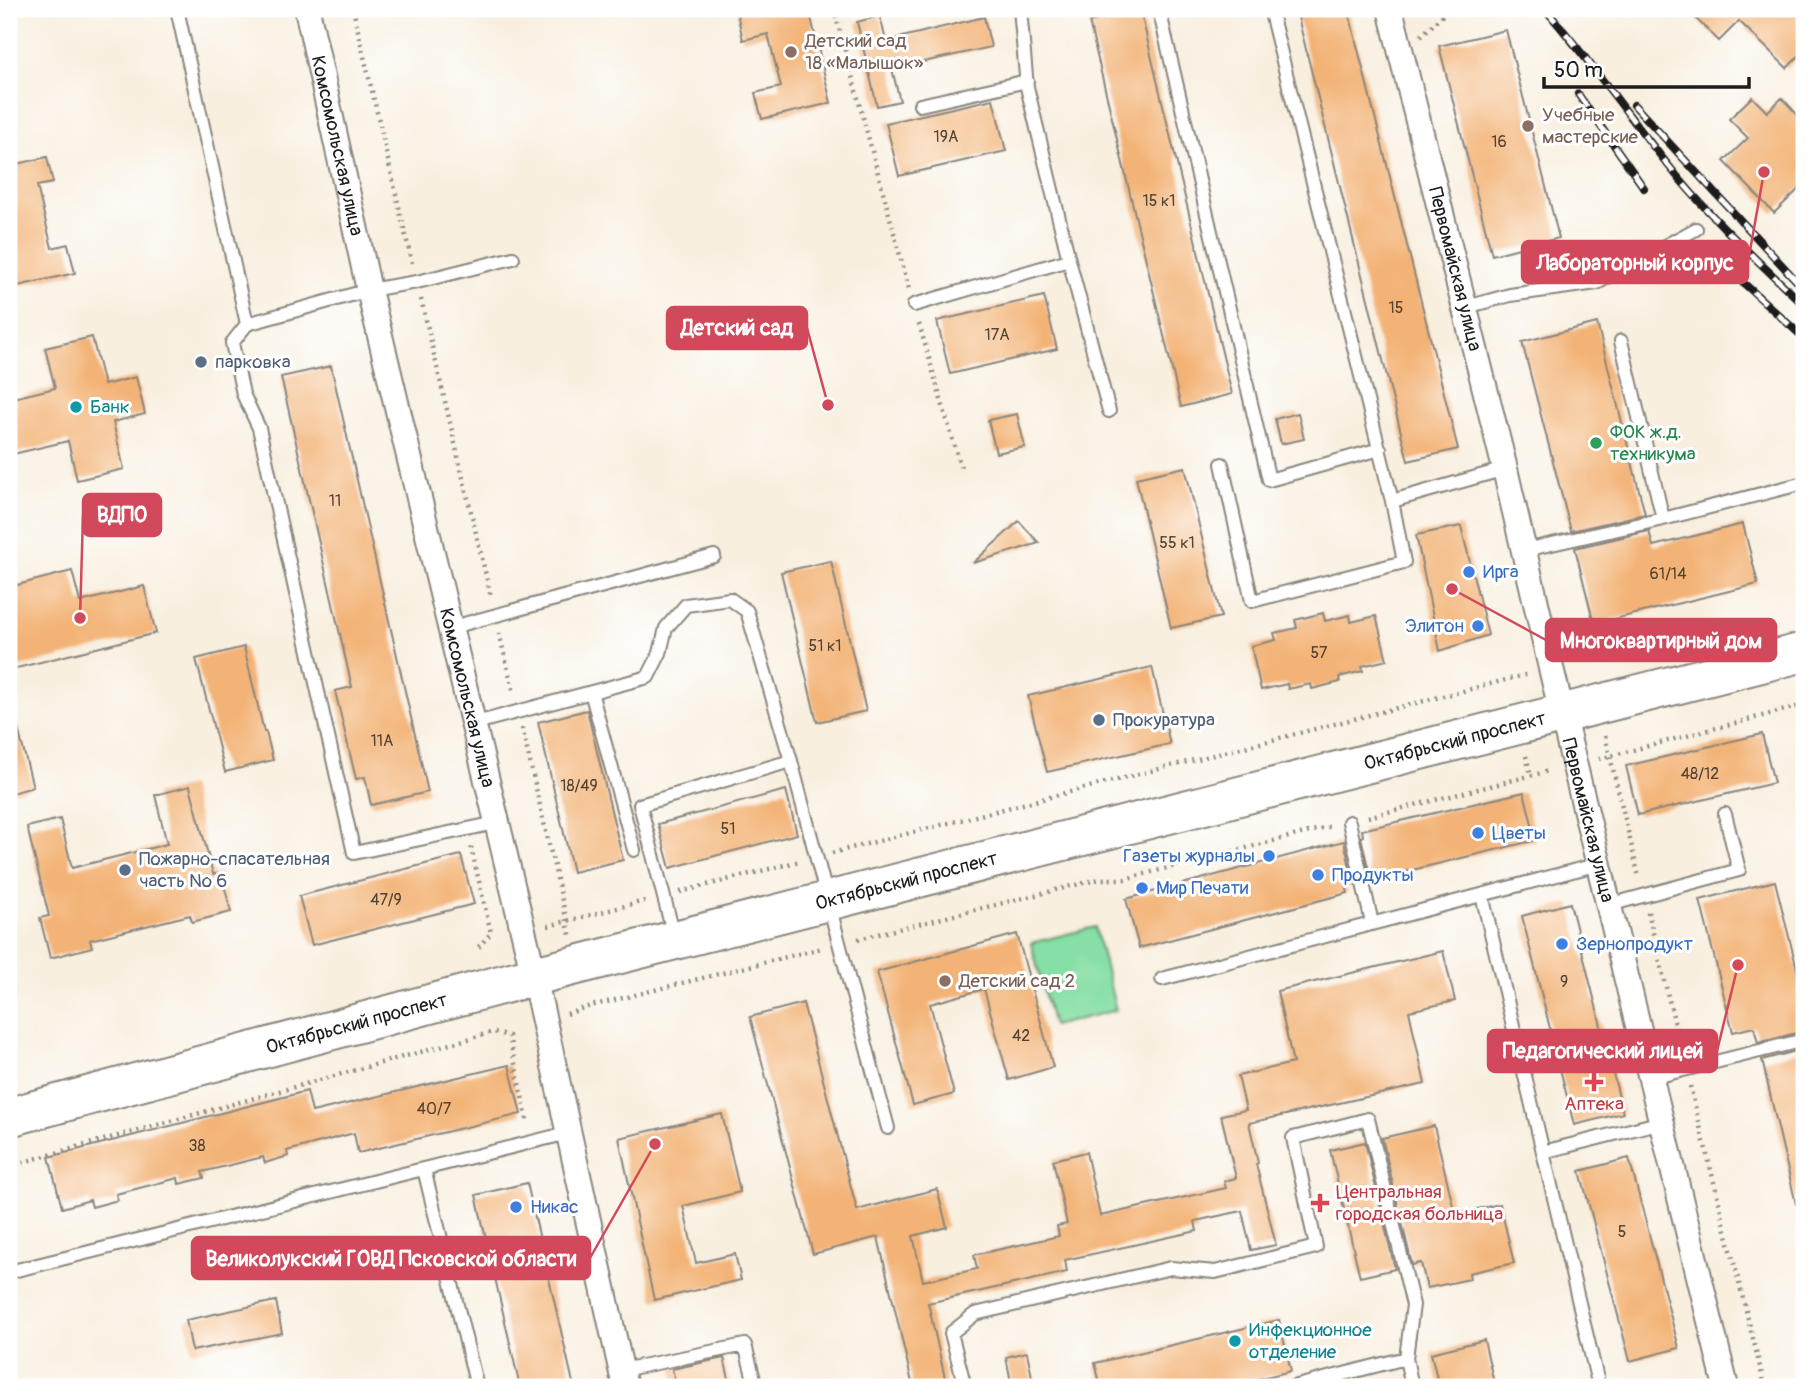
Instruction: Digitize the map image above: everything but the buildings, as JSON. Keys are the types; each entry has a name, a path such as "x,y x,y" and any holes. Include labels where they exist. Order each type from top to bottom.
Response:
{"main road":[{"name":"Октябрьский проспект","path":"9,1117 534,976 1804,652"}],"street":[{"name":"Комсомольская улица","path":"307,9 369,290 534,976 623,1379"},
{"name":"Первомайская улица","path":"1390,9 1505,469 1551,668 1580,710 1575,764 1726,1387"}],"lane":[{"path":"177,9 247,324"},
{"path":"1020,9 1027,81 1069,260 1109,411"},
{"path":"1160,9 1269,480 1380,449"},
{"path":"1222,464 1252,601 1404,562 1380,449 1270,9"},
{"path":"920,105 1027,81"},
{"path":"1463,308 1510,295 1597,283 1696,229"},
{"path":"496,823 354,853 259,428 243,394 232,343 247,324 369,290 417,282 513,258"},
{"path":"914,305 1069,260"},
{"path":"1621,341 1663,519"},
{"path":"1392,501 1505,469"},
{"path":"1524,550 1663,519 1804,482"},
{"path":"449,628 714,556"},
{"path":"472,724 648,677 660,653 666,628 686,605 730,599 747,611 791,761 888,1128"},
{"path":"591,692 634,850"},
{"path":"676,940 640,805 791,761"},
{"path":"1609,905 1739,870 1724,814"},
{"path":"1349,822 1372,923"},
{"path":"1161,979 1600,864"},
{"path":"1482,895 1599,1387"},
{"path":"1651,1078 1804,1040"},
{"path":"965,1387 951,1334 975,1314 1171,1268 1215,1272 1316,1247 1293,1138 1368,1119 1413,1305 1406,1358 1412,1387"},
{"path":"1543,1153 1662,1122"},
{"path":"9,1272 568,1133"},
{"path":"424,1169 477,1387"},
{"path":"623,1379 745,1345 756,1387"},
{"path":"1293,1387 1406,1358"}],"path":[{"path":"353,9 567,921 583,1008"},
{"path":"834,9 961,468"},
{"path":"523,933 1551,668"},
{"path":"544,1023 583,1008 1100,879 1125,879 1804,705"},
{"path":"1580,710 1610,756 1765,1387"},
{"path":"467,829 491,933 476,950"},
{"path":"9,1166 493,1032 509,1036 532,1142"}],"green space":[{"path":"1095,927 1116,1010 1053,1026 1031,943"}],"railway":[{"path":"1545,9 1692,193 1804,305"},
{"path":"1578,94 1644,188"},
{"path":"1634,105 1804,289"},
{"path":"1706,249 1804,338"}],"place":[{"name":"Детский сад 18 «Малышок»","path":"791,52"},
{"name":"Учебные мастерские","path":"1528,126"},
{"name":"Лабораторный корпус","path":"1764,172"},
{"name":"парковка","path":"201,362"},
{"name":"Детский сад","path":"828,405"},
{"name":"Банк","path":"76,407"},
{"name":"ФОК ж.д. техникума","path":"1596,443"},
{"name":"Ирга","path":"1469,572"},
{"name":"Многоквартирный дом","path":"1452,589"},
{"name":"ВДПО","path":"80,618"},
{"name":"Элитон","path":"1478,626"},
{"name":"Прокуратура","path":"1099,720"},
{"name":"Цветы","path":"1478,833"},
{"name":"Газеты журналы","path":"1269,856"},
{"name":"Пожарно-спасательная часть № 6","path":"125,870"},
{"name":"Продукты","path":"1318,875"},
{"name":"Мир Печати","path":"1142,888"},
{"name":"Зернопродукт","path":"1562,944"},
{"name":"Педагогический лицей","path":"1738,965"},
{"name":"Детский сад 2","path":"945,981"},
{"name":"Аптека","path":"1594,1082"},
{"name":"Великолукский ГОВД Псковской области","path":"655,1144"},
{"name":"Центральная городская больница","path":"1320,1203"},
{"name":"Никас","path":"516,1207"},
{"name":"Инфекционное отделение","path":"1235,1341"}]}
